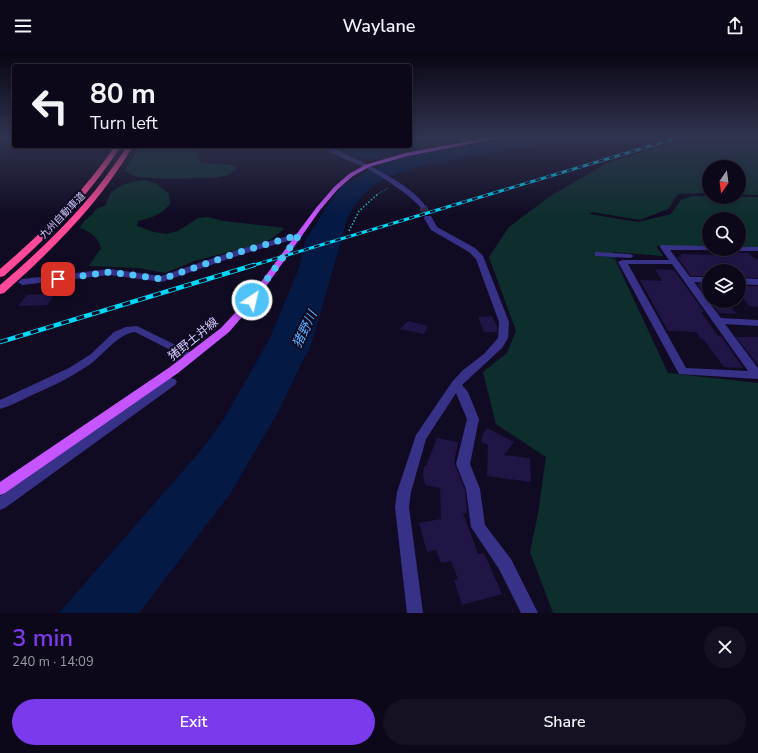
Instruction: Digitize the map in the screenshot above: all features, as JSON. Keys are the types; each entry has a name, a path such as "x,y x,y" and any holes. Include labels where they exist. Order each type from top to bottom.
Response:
{"highway":[{"name":"九州自動車道","path":"0,274 69,209 108,163"},
{"name":"九州自動車道","path":"0,291 80,214 119,163"}],"main road":[{"name":"猪野土井線","path":"0,489 192,357 224,330 252,300 299,235 336,188 351,175 381,163"}],"street":[{"path":"359,163 369,167 396,184 412,195 423,207"},
{"path":"415,613 402,507 404,492 420,438 456,385 467,373 498,346 503,338 504,322 480,258 472,250 434,228 428,218"},
{"path":"22,282 110,272 162,279 240,252 299,235"},
{"path":"702,248 664,247 686,280 757,375"},
{"path":"746,249 758,249"},
{"path":"598,254 673,261"},
{"path":"673,261 622,262 683,371 757,375"},
{"path":"686,280 702,280"},
{"path":"746,281 758,282"},
{"path":"717,321 758,323"},
{"path":"0,405 75,369 95,356 120,332 128,329 137,329 192,357"},
{"path":"0,504 171,382"},
{"path":"456,385 462,392 473,419 463,464 473,489 478,527 505,564 530,613"}],"path":[{"path":"349,230 352,223 369,200 377,193 396,184"}],"green space":[{"path":"129,163 205,163 232,165 238,168 228,175 220,177 169,179 138,177 124,171"},
{"path":"607,163 702,163 702,193 678,194 668,209 640,220 592,212 589,214 638,222 671,214 681,200 692,196 702,196 702,204 746,204 746,197 758,197 758,247 746,247 746,212 702,212 702,246 656,246 663,256 613,252 616,258 608,258 615,259 668,373 758,383 758,613 553,613 530,552 538,514 546,457 496,424 483,372 507,353 516,331 489,257 509,227 549,197"},
{"path":"746,163 758,163 758,195 746,194"},
{"path":"145,180 157,184 169,194 170,204 163,211 138,221 137,226 154,232 166,234 178,231 198,218 207,217 223,221 285,228 271,239 260,244 194,261 165,273 139,268 89,266 101,248 95,237 80,228 81,225 96,209 106,205 110,194 118,187 136,181"}],"water":[{"name":"猪野川","path":"384,163 437,163 411,169 387,178 366,192 355,205 347,220 312,342 278,412 230,494 139,613 59,613 202,449 224,419 269,340 299,268 306,239 343,185"}],"building":[{"path":"746,253 749,253 755,259 758,259 758,278 746,277 746,264 702,264 702,276 691,276 677,257 682,257 680,254 702,255 702,256 746,256"},
{"path":"655,269 674,270 704,312 701,312 703,315 718,336 721,336 743,368 724,367 696,332 668,331 640,280 662,281"},
{"path":"697,284 702,284 702,291"},
{"path":"746,286 758,286 758,307 749,306 746,302"},
{"path":"56,293 47,305 18,306 27,295"},
{"path":"715,308 732,308 737,314 719,313"},
{"path":"492,316 497,326 497,332 484,332 478,317"},
{"path":"408,321 428,326 424,334 400,329"},
{"path":"736,337 758,337 758,365"},
{"path":"487,428 514,442 504,455 530,458 531,482 487,476 488,445 481,442 483,434"},
{"path":"437,438 458,442 454,463 465,489 467,513 463,513 478,554 484,553 502,594 462,605 454,580 458,579 451,561 441,563 436,550 427,552 419,523 441,519 440,488 425,485 423,474 424,466 426,466"}],"tunnel":[{"path":"423,207 428,218"}],"railway":[{"path":"251,266 593,163"},
{"path":"0,342 254,265"}],"route":[{"path":"58,279 110,272 162,279 240,252 299,235 252,300"}]}
